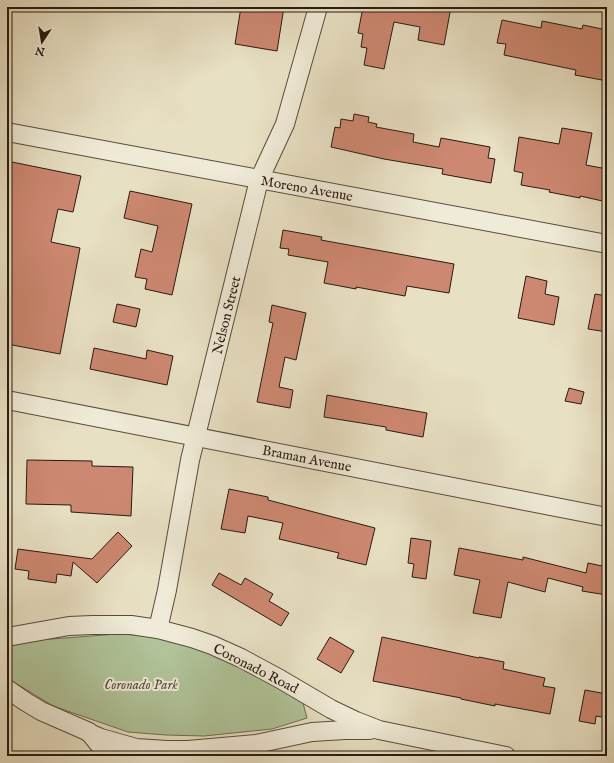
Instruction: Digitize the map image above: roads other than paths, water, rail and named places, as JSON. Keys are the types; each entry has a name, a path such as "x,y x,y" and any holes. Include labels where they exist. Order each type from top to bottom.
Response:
{"street":[{"name":"Nelson Street","path":"158,629 167,590 190,460 259,180 285,124 318,7"},
{"name":"Moreno Avenue","path":"7,132 607,244"},
{"name":"Braman Avenue","path":"7,400 607,517"},
{"name":"Coronado Road","path":"7,637 69,626 131,625 158,629 192,638 241,658 331,709 379,730 506,756"},
{"name":"Coronado Road","path":"7,689 41,711 102,738 136,748 163,753 256,744 312,732 379,730"},
{"name":"Coronado Road","path":"89,732 101,747 105,756"}],"park label":[{"name":"Coronado Park","path":"141,684"}]}
